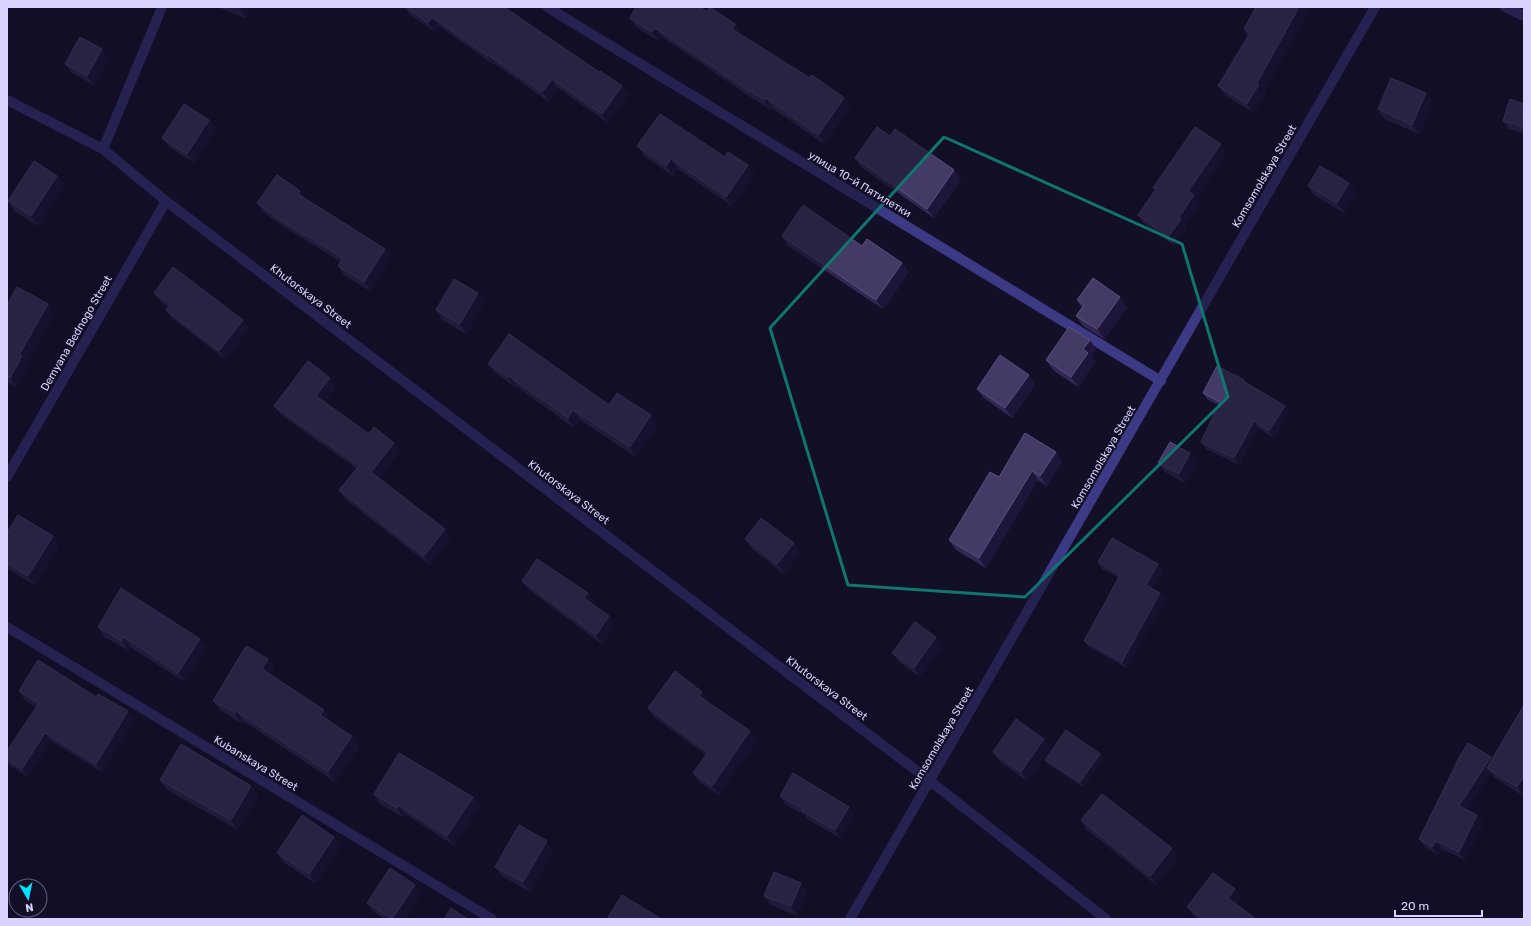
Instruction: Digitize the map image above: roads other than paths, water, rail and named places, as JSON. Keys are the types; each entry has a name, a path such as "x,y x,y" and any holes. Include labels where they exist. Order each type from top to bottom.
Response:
{"street":[{"path":"103,149 162,7"},
{"name":"улица 10-й Пятилетки","path":"547,7 1160,381"},
{"name":"Komsomolskaya Street","path":"850,919 1375,7"},
{"path":"1505,7 1524,16"},
{"name":"Khutorskaya Street","path":"7,100 103,149 166,201 930,781 1106,919"},
{"name":"Demyana Bednogo Street","path":"7,477 166,201"},
{"name":"Kubanskaya Street","path":"7,627 492,919"}]}
